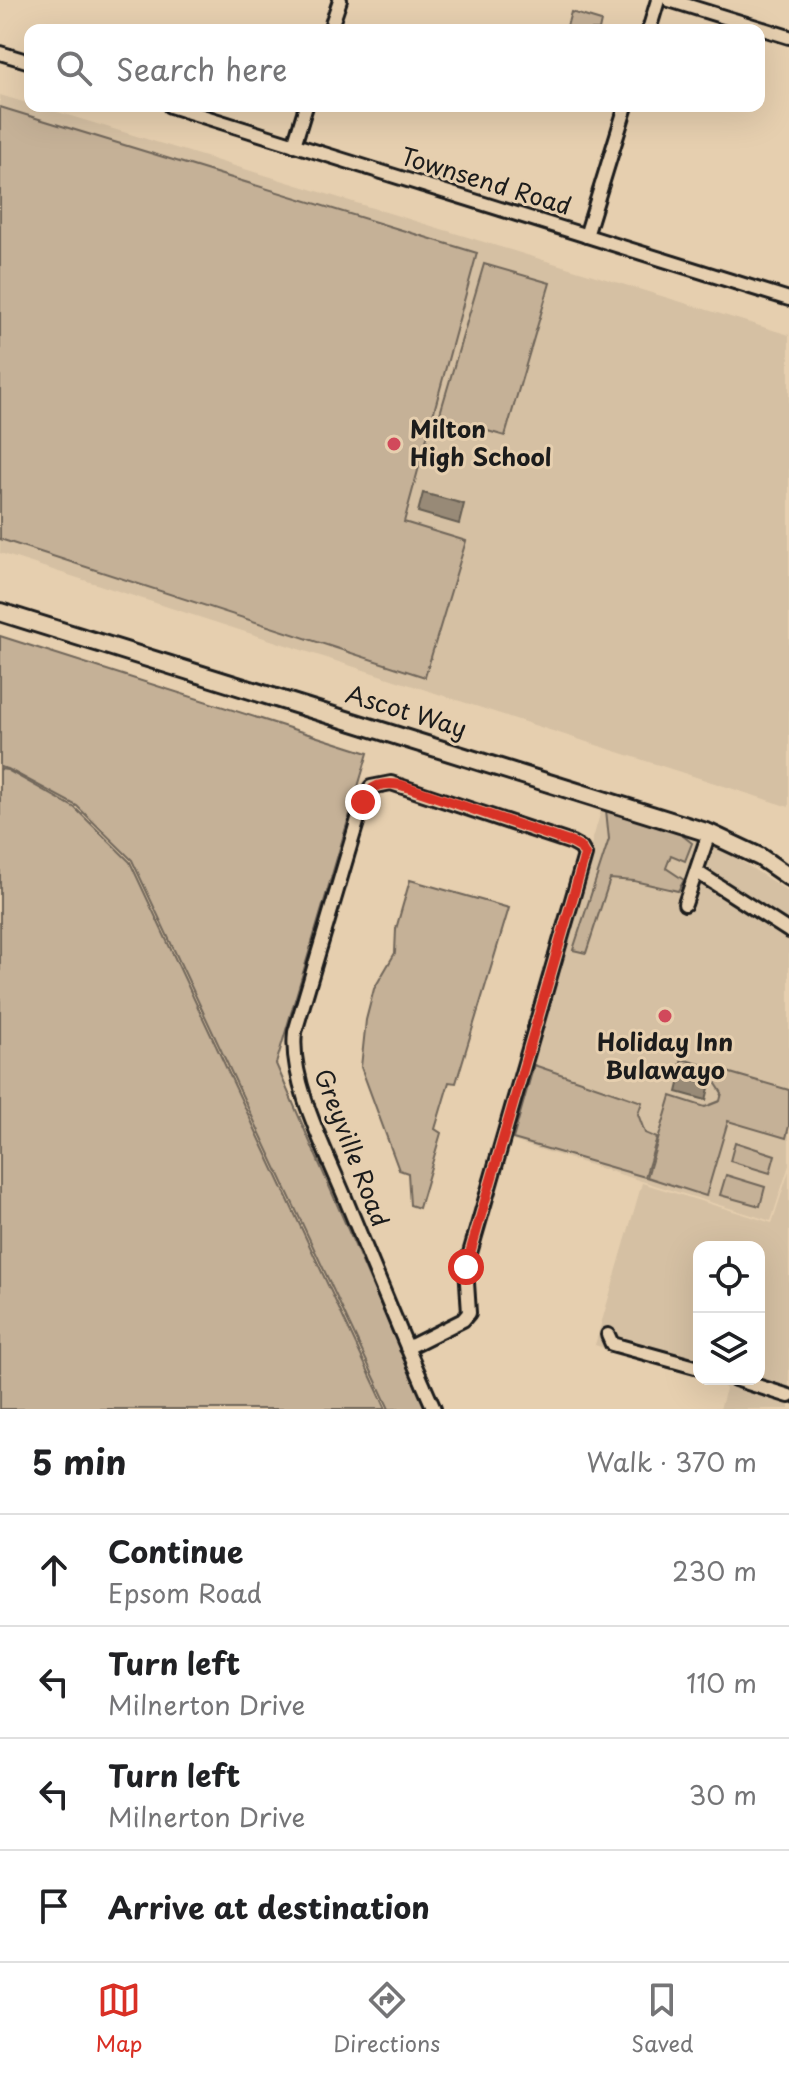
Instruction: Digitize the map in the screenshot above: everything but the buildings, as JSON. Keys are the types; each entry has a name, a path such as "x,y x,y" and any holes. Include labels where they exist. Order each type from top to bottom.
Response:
{"main road":[{"name":"Ascot Way","path":"0,612 709,833 760,857 789,877"}],"street":[{"path":"332,24 340,0"},
{"path":"651,24 658,0"},
{"path":"669,0 747,24"},
{"path":"765,30 789,37"},
{"path":"0,53 24,60"},
{"name":"Townsend Road","path":"189,112 789,299"},
{"path":"294,145 304,112"},
{"path":"586,236 624,112"},
{"name":"Greyville Road","path":"407,1348 463,1320 469,1313 466,1267 585,855 581,848 572,843 401,785 379,784 371,787 363,802 295,1032 293,1059 319,1134 407,1348 434,1409"},
{"path":"685,904 709,833"},
{"path":"697,872 789,931"},
{"path":"608,1335 612,1344 693,1366"},
{"path":"754,1385 789,1396"}],"shaded area":[{"path":"571,12 601,21 600,24 568,24"},
{"name":"Milton High School","path":"0,95 24,102 24,112 58,112 789,335 789,807 0,553"},
{"path":"0,107 477,253 404,522 466,541 425,677 0,539"},
{"path":"484,264 550,283 505,436 439,417"},
{"path":"423,493 464,504 459,524 418,512"},
{"path":"0,636 368,753 276,1064 426,1409 389,1409 132,860 77,806 0,767"},
{"path":"0,769 75,808 130,862 386,1409 0,1409"},
{"name":"Holiday Inn Bulawayo","path":"603,804 682,830 727,852 789,892 789,1165 771,1221 506,1139"},
{"path":"606,810 678,832 692,843 685,861 671,855 666,868 684,880 678,891 610,879 586,953 573,950 609,839"},
{"path":"410,880 509,908 456,1083 449,1082 435,1129 441,1133 419,1208 410,1205 408,1173 399,1170 361,1067 366,1020 374,989 395,953 396,929"},
{"path":"682,1059 789,1090 786,1138 728,1121 706,1196 647,1177 671,1096 705,1107 720,1101 722,1093 711,1076 680,1066"},
{"path":"534,1065 642,1102 638,1114 645,1133 657,1138 645,1177 513,1139"},
{"path":"681,1076 710,1084 706,1100 677,1092"},
{"path":"735,1142 775,1155 770,1173 730,1161"},
{"path":"789,1171 789,1409 720,1409 726,1389 722,1385 765,1385 765,1241 693,1241 693,1375 595,1345 642,1183 772,1223"},
{"path":"726,1175 765,1187 760,1206 720,1195"}],"place":[{"name":"Milton High School","path":"394,444"},
{"name":"Holiday Inn Bulawayo","path":"665,1016"}],"route":[{"path":"363,802 371,787 391,783 401,785 572,843 581,848 585,855 466,1267"}]}
